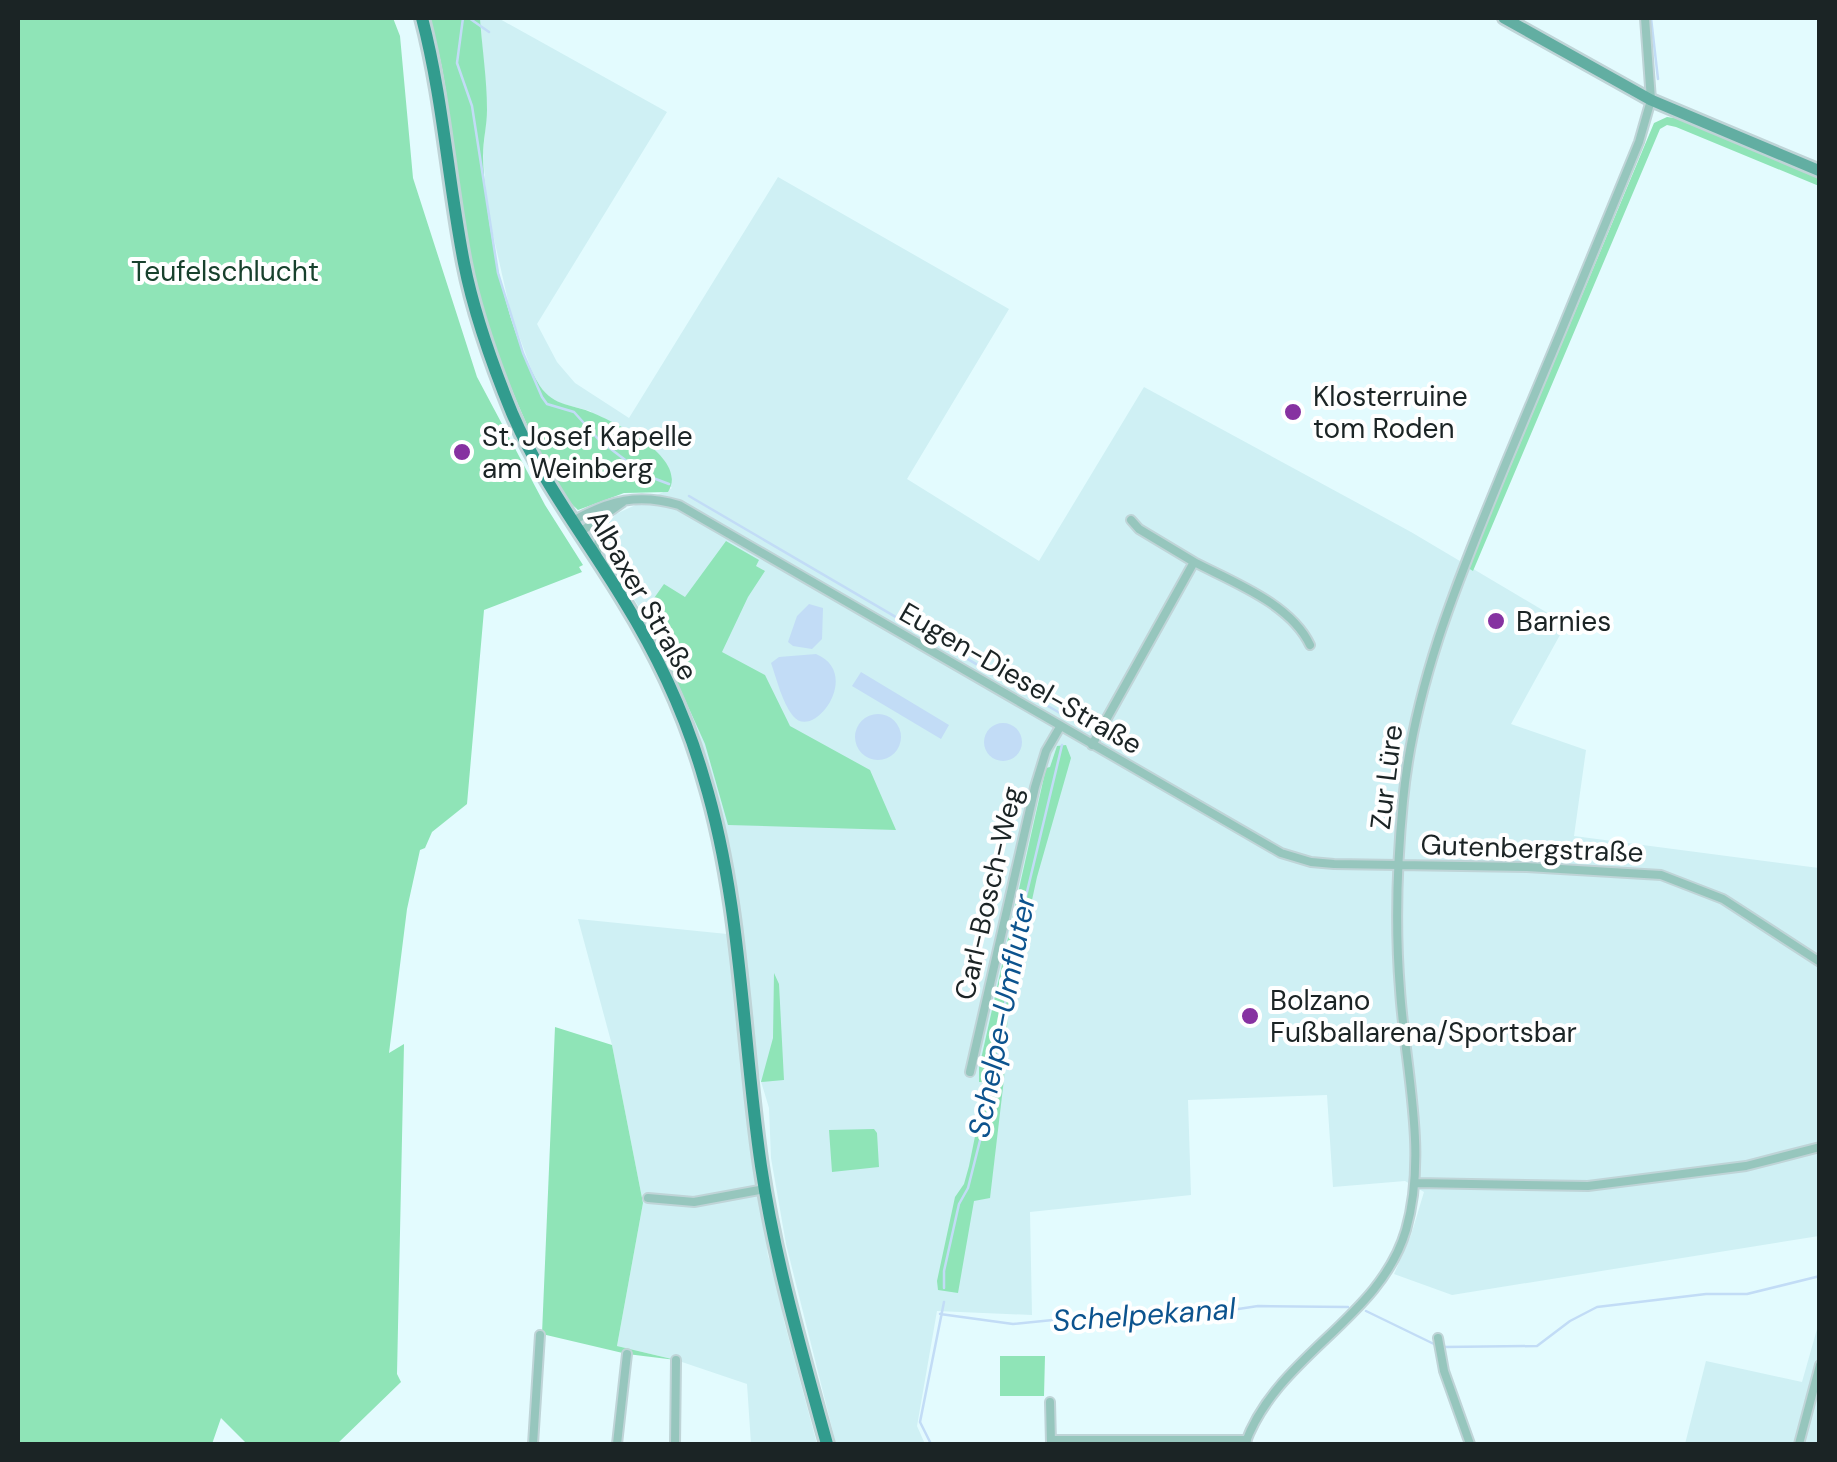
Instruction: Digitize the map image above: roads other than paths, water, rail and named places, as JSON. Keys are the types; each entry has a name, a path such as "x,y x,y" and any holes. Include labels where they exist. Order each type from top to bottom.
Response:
{"main road":[{"name":"Albaxer Straße","path":"422,18 439,92 464,265 478,319 526,444 639,626 668,684 693,744 712,806 731,901 765,1189 790,1306 827,1444"}],"street":[{"path":"1504,18 1651,100 1820,171"},
{"path":"1645,18 1651,100"},
{"name":"Zur Lüre","path":"1246,1442 1274,1389 1385,1274 1404,1236 1416,1183 1400,990 1399,866 1410,748 1440,630 1639,142 1651,100"},
{"path":"575,528 631,498"},
{"name":"Eugen-Diesel-Straße","path":"575,528 612,502 657,498 679,505 1281,853 1310,862 1399,866"},
{"path":"599,562 597,544 602,516"},
{"path":"1131,520 1139,529 1272,605 1304,630 1310,645"},
{"path":"1092,746 1194,562"},
{"name":"Carl-Bosch-Weg","path":"970,1072 1034,787 1046,751 1060,727"},
{"name":"Gutenbergstraße","path":"1399,866 1527,867 1661,876 1723,899 1820,962"},
{"path":"1416,1183 1588,1186 1746,1166 1820,1146"},
{"path":"648,1198 694,1202 765,1189"},
{"path":"534,1444 540,1336"},
{"path":"1438,1338 1444,1370 1470,1444"},
{"path":"617,1444 626,1354"},
{"path":"675,1444 676,1360"},
{"path":"1799,1444 1820,1365"},
{"path":"1050,1402 1051,1442 1246,1442"}],"waterway":[{"name":"Schelpe-Umfluter","path":"463,18 457,63 472,106 498,273 523,353 542,397 547,404 574,412 599,440 645,475 669,484"},
{"path":"469,18 489,32"},
{"path":"1651,18 1658,79"},
{"name":"Schelpe-Umfluter","path":"689,496 1065,716"},
{"name":"Schelpe-Umfluter","path":"944,1288 959,1204 968,1188 993,1089 1012,955 1062,745"},
{"name":"Schelpekanal","path":"1444,1347 1537,1346 1597,1307 1706,1294 1747,1294 1820,1276"},
{"path":"931,1444 920,1422 944,1302"},
{"name":"Schelpekanal","path":"940,1314 1013,1324 1151,1310 1212,1313 1258,1306 1348,1307"},
{"name":"Schelpekanal","path":"1366,1311 1436,1345"}],"place":[{"name":"Klosterruine tom Roden","path":"1293,412"},
{"name":"St. Josef Kapelle am Weinberg","path":"462,452"},
{"name":"Barnies","path":"1496,621"},
{"name":"Bolzano Fußballarena/Sportsbar","path":"1250,1016"}],"park label":[{"name":"Teufelschlucht","path":"225,271"}]}
